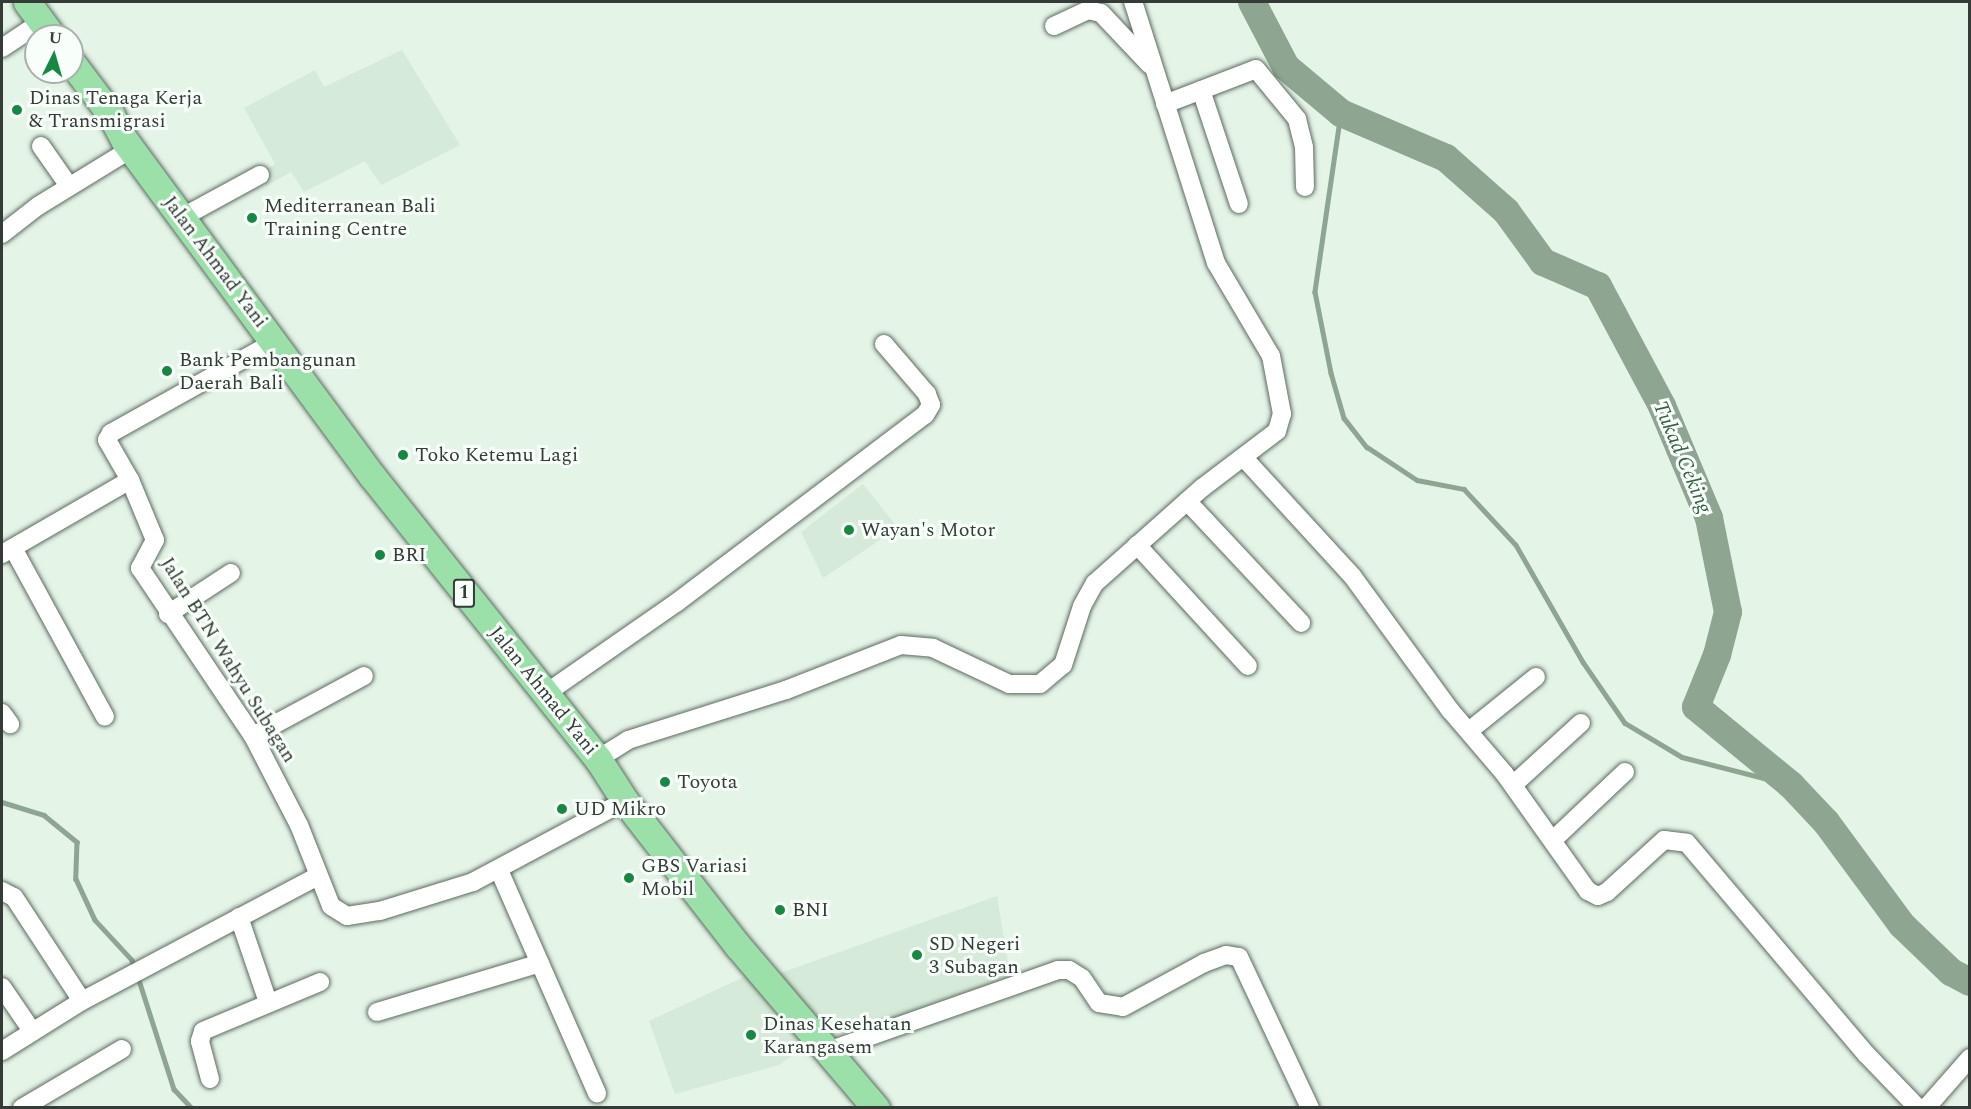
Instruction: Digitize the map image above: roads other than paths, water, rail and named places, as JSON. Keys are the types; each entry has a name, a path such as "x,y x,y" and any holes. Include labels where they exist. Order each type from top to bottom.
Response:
{"highway":[{"name":"Jalan Ahmad Yani","path":"84,80 181,218 372,476 598,759 625,801 738,946 876,1107"}],"street":[{"path":"598,759 628,740 786,690 901,645 933,648 1009,684 1040,684 1063,665 1082,606 1095,583 1187,501 1277,431 1282,414 1279,387 1271,356 1216,262 1133,2"},
{"path":"1054,26 1088,10 1101,13 1154,68"},
{"path":"2,48 40,20"},
{"path":"1165,104 1256,69 1297,119 1304,147 1305,187"},
{"path":"1201,90 1239,204"},
{"path":"41,146 69,186"},
{"path":"2,234 69,186 131,149"},
{"path":"181,218 260,175"},
{"name":"Jalan BTN Wahyu Subagan","path":"274,342 111,433 107,440 130,480 155,545 140,568 168,614 253,736 299,825 331,906 346,916 438,894 499,870 625,801"},
{"path":"545,694 676,603 925,416 931,405 927,394 884,344"},
{"path":"1244,458 1353,577 1468,731 1513,785 1587,891 1598,896 1607,892 1664,840 1687,843 1859,1045 1918,1107"},
{"path":"105,717 7,551 130,480"},
{"path":"1187,501 1301,624"},
{"path":"1137,545 1248,666"},
{"path":"168,614 231,573"},
{"path":"253,736 364,676"},
{"path":"1468,731 1536,677"},
{"path":"1513,785 1581,723"},
{"path":"1553,840 1625,772"},
{"path":"499,870 597,1093"},
{"path":"2,1051 82,1001 318,876"},
{"path":"2,891 14,897 82,1001"},
{"path":"239,917 268,1002"},
{"path":"828,1051 1058,970 1069,970 1082,978 1099,1003 1123,1007 1204,963 1226,955 1239,957 1310,1107"},
{"path":"377,1012 540,963"},
{"path":"210,1078 200,1041 203,1031 320,982"},
{"path":"2,987 32,1031"},
{"path":"22,1107 122,1049"},
{"path":"1926,1107 1970,1058"}],"waterway":[{"name":"Tukad Ceking","path":"1252,2 1286,67 1341,113 1446,158 1506,211 1543,262 1598,286 1662,406 1709,518 1728,612 1717,655 1696,707 1791,785 1826,822 1902,925 1951,972 1970,982"},
{"path":"1341,113 1315,292 1331,373 1344,418 1367,447 1417,480 1464,489 1516,545 1583,662 1625,723 1682,757 1791,785"},
{"path":"2,802 44,815 77,842 76,879 95,920 132,960 135,969"},
{"path":"138,977 174,1089 192,1108"}],"place":[{"name":"Dinas Tenaga Kerja & Transmigrasi","path":"17,110"},
{"name":"Mediterranean Bali Training Centre","path":"252,218"},
{"name":"Bank Pembangunan Daerah Bali","path":"167,371"},
{"name":"Toko Ketemu Lagi","path":"403,455"},
{"name":"Wayan's Motor","path":"849,530"},
{"name":"BRI","path":"380,555"},
{"name":"Toyota","path":"665,782"},
{"name":"UD Mikro","path":"562,809"},
{"name":"GBS Variasi Mobil","path":"629,878"},
{"name":"BNI","path":"780,910"},
{"name":"SD Negeri 3 Subagan","path":"917,955"},
{"name":"Dinas Kesehatan Karangasem","path":"751,1035"}]}
